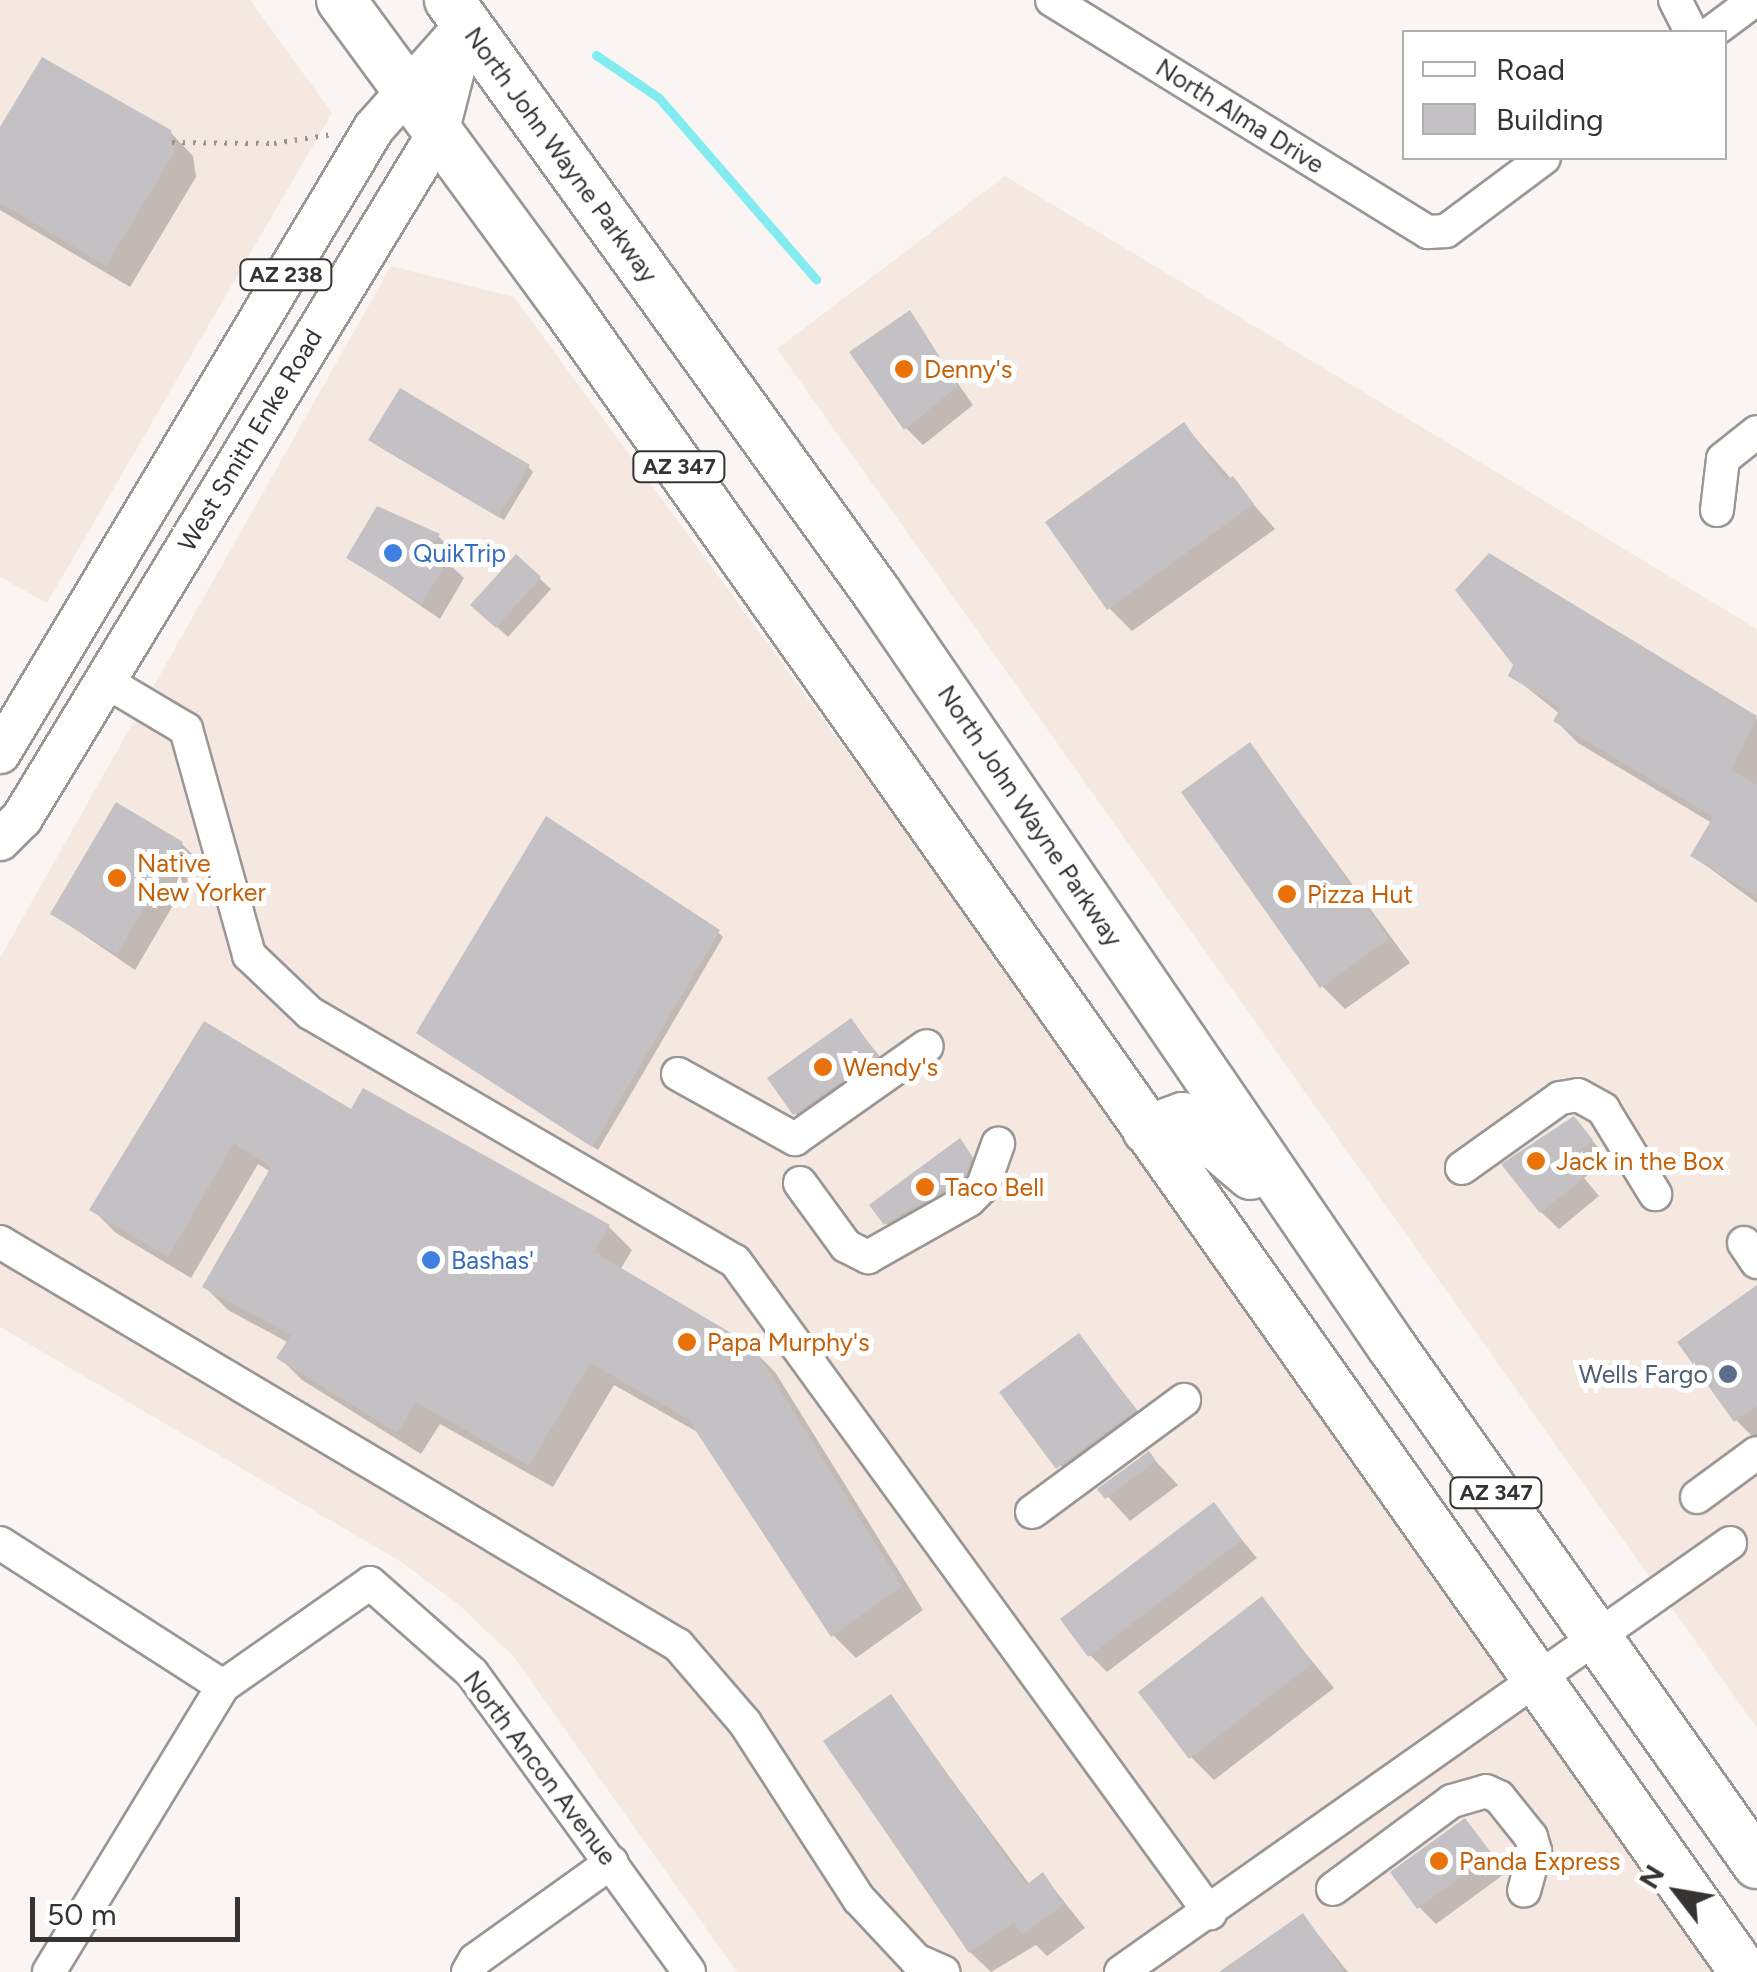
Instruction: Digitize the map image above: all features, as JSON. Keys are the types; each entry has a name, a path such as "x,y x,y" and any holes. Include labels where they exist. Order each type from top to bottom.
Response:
{"highway":[{"name":"AZ 347","path":"341,0 1147,1130 1535,1684 1744,1972"},
{"name":"North John Wayne Parkway","path":"465,8 888,610 1316,1235 1757,1864"},
{"path":"1147,1130 1173,1116 1192,1122 1316,1235"}],"main road":[{"name":"AZ 238","path":"0,754 374,128 408,91 465,8"},
{"name":"West Smith Enke Road","path":"0,840 22,818 438,133 465,8"},
{"path":"104,680 97,640 174,507 172,464"}],"street":[{"name":"North Alma Drive","path":"1052,0 1428,232 1446,232 1541,160"},
{"path":"1675,0 1690,30"},
{"path":"1715,30 1755,0"},
{"path":"1717,510 1723,459 1757,432"},
{"path":"104,680 186,730 250,955 310,1013 735,1261 1210,1913"},
{"path":"678,1074 796,1139 927,1046"},
{"path":"1462,1168 1560,1098 1578,1095 1602,1109 1656,1194"},
{"path":"800,1183 846,1246 868,1257 969,1200 983,1186 998,1144"},
{"path":"0,1242 678,1645 745,1723 859,1899 916,1960 944,1972"},
{"path":"1032,1512 1184,1400"},
{"path":"1697,1498 1757,1453"},
{"path":"1122,1972 1599,1640 1730,1543"},
{"path":"0,1544 223,1686 48,1972"},
{"name":"North Ancon Avenue","path":"223,1686 370,1584 472,1673 689,1972"},
{"path":"1333,1889 1452,1802 1486,1791 1500,1797 1531,1837 1535,1851 1524,1891"},
{"path":"468,1972 475,1960 612,1862"}],"path":[{"path":"172,142 274,143 314,132 342,136"}],"shaded area":[{"path":"0,0 250,0 332,113 47,603 0,577"},
{"path":"1005,176 1757,629 1757,1728 777,349"},
{"path":"391,266 514,297 1740,1972 737,1972 513,1656 457,1603 398,1560 0,1327 0,958"}],"building":[{"path":"42,57 171,130 174,153 106,266 0,203 0,127"},
{"name":"Denny's","path":"910,310 958,386 904,430 849,352"},
{"path":"400,388 530,465 498,517 368,440"},
{"path":"1184,422 1226,481 1233,476 1254,504 1107,610 1045,522"},
{"name":"QuikTrip","path":"377,506 440,534 431,549 448,559 422,604 346,558"},
{"path":"1489,553 1757,716 1731,770 1757,785 1757,896 1690,856 1713,817 1553,721 1561,708 1508,676 1513,665 1455,590"},
{"path":"516,554 541,577 496,628 470,605"},
{"path":"1250,742 1389,939 1320,988 1181,792"},
{"name":"Native New Yorker","path":"116,802 183,842 117,954 50,914"},
{"path":"546,816 720,930 592,1147 416,1033"},
{"name":"Wendy's","path":"851,1018 878,1056 793,1115 767,1078"},
{"path":"204,1021 351,1109 363,1088 610,1225 594,1252 753,1346 902,1586 831,1637 688,1419 590,1363 529,1466 416,1402 397,1433 276,1358 291,1335 202,1287 271,1167 234,1143 168,1257 89,1210"},
{"name":"Jack in the Box","path":"1574,1116 1593,1140 1569,1159 1584,1178 1540,1213 1501,1164"},
{"name":"Taco Bell","path":"960,1138 972,1156 966,1175 884,1225 869,1205"},
{"name":"Wells Fargo","path":"1757,1285 1757,1406 1734,1422 1677,1342"},
{"path":"1079,1333 1136,1410 1056,1469 999,1392"},
{"path":"1149,1451 1156,1461 1105,1499 1097,1489"},
{"path":"1214,1502 1242,1540 1088,1657 1060,1619"},
{"path":"1262,1596 1313,1663 1189,1759 1138,1692"},
{"path":"891,1694 1026,1885 1043,1872 1064,1904 1022,1935 1014,1922 969,1953 823,1741"},
{"name":"Panda Express","path":"1465,1818 1492,1854 1417,1909 1390,1872"},
{"path":"1303,1913 1344,1972 1219,1972"}],"waterway":[{"path":"596,55 659,98 816,279"}],"place":[{"name":"Denny's","path":"904,369"},
{"name":"QuikTrip","path":"393,553"},
{"name":"Native New Yorker","path":"117,878"},
{"name":"Pizza Hut","path":"1287,894"},
{"name":"Wendy's","path":"823,1067"},
{"name":"Jack in the Box","path":"1536,1161"},
{"name":"Taco Bell","path":"925,1187"},
{"name":"Bashas'","path":"431,1260"},
{"name":"Papa Murphy's","path":"687,1342"},
{"name":"Wells Fargo","path":"1728,1374"},
{"name":"Panda Express","path":"1439,1861"}]}
